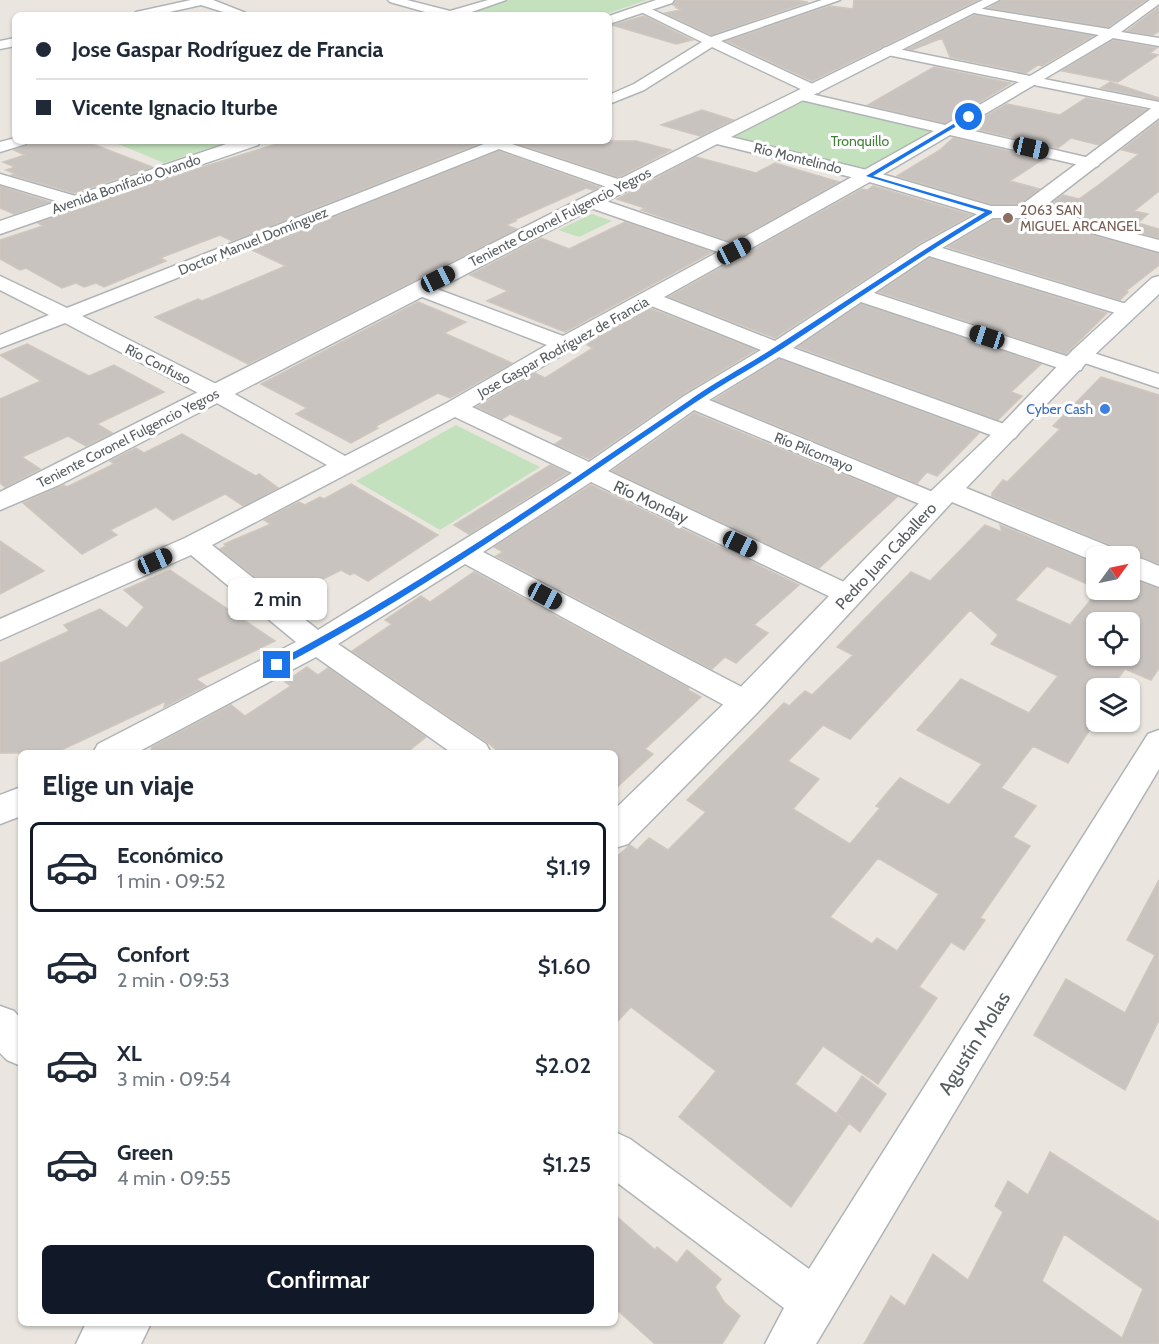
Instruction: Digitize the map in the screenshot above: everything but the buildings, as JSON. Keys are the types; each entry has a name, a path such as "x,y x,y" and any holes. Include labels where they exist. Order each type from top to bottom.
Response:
{"street":[{"path":"152,12 202,0 236,12"},
{"path":"394,0 439,12"},
{"path":"460,12 500,0"},
{"path":"612,19 668,0"},
{"path":"612,99 639,87 711,42 834,0"},
{"name":"Teniente Coronel Fulgencio Yegros","path":"0,501 49,479 715,138 993,0"},
{"name":"Jose Gaspar Rodríguez de Francia","path":"0,630 194,544 454,408 564,344 869,176 1110,34 1157,0"},
{"path":"643,9 808,93 1092,163"},
{"path":"974,9 1159,42"},
{"path":"888,51 1159,106"},
{"path":"1024,212 1092,163 1159,110"},
{"name":"Río Montelindo","path":"715,138 869,176 990,212 1024,212 1055,217 1159,246"},
{"name":"Avenida Bonifacio Ovando","path":"0,228 243,144"},
{"name":"Doctor Manuel Domínguez","path":"0,342 493,144"},
{"path":"504,144 621,186"},
{"path":"0,179 74,201"},
{"path":"591,202 734,251"},
{"path":"118,750 317,644 589,473 692,401 777,349 927,249 990,212"},
{"path":"927,249 1126,310"},
{"name":"Río Confuso","path":"0,282 216,393 345,466"},
{"name":"Pedro Juan Caballero","path":"618,830 746,703 942,497 1007,434 1126,310 1159,282"},
{"path":"419,289 564,344"},
{"path":"857,294 1077,360 1159,381"},
{"path":"648,298 777,349 1007,434"},
{"name":"Río Pilcomayo","path":"692,401 942,497 1086,548"},
{"name":"Río Monday","path":"454,408 849,595"},
{"path":"194,544 317,644 471,750"},
{"path":"464,553 746,703"},
{"path":"1140,569 1159,578"},
{"name":"Agustín Molas","path":"789,1344 1159,742"},
{"path":"0,811 18,802"},
{"path":"0,1024 18,1044"},
{"path":"618,1156 814,1302"},
{"path":"103,1344 122,1326"}],"green space":[{"path":"510,0 647,0 612,12 470,12"},
{"name":"Tronquillo","path":"803,98 937,129 866,172 725,136"},
{"path":"118,144 221,144 164,163"},
{"path":"592,214 612,221 579,237 558,230"},
{"path":"456,425 540,467 440,530 356,481"}],"place":[{"name":"2063 SAN MIGUEL ARCANGEL","path":"1008,218"},
{"name":"Cyber Cash","path":"1105,409"}],"route":[{"path":"277,665 317,644 464,553 589,473 692,401 777,349 857,294 990,212 869,176 969,117"}]}
